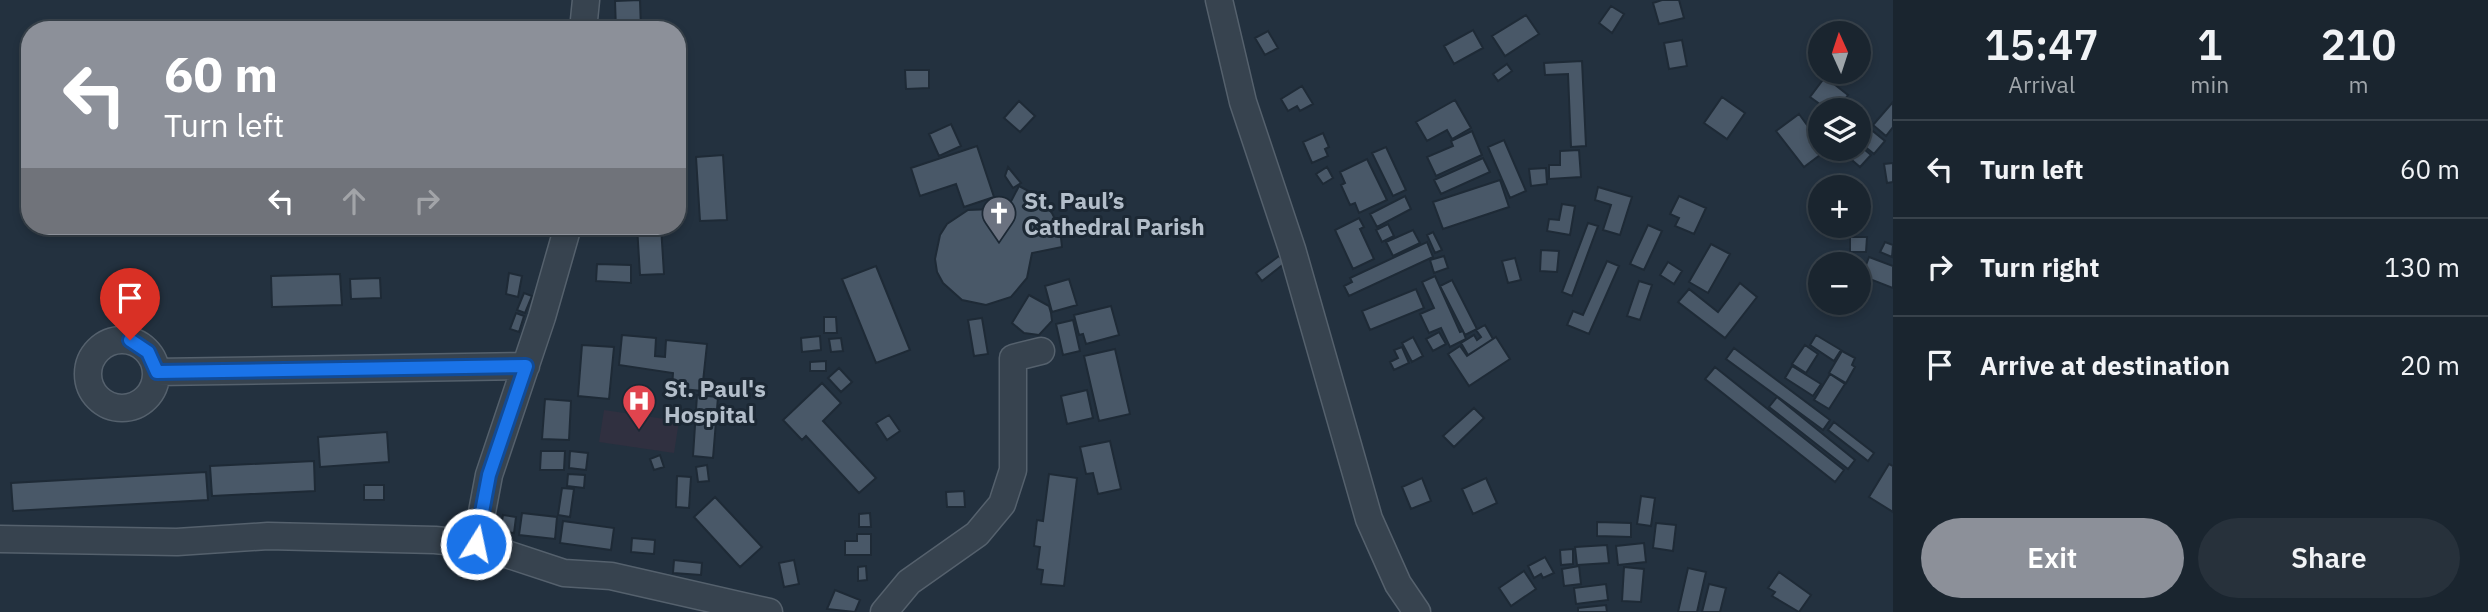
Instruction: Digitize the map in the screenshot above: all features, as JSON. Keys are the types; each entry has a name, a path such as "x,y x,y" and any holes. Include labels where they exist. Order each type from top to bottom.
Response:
{"street":[{"path":"584,21 586,0"},
{"path":"1219,0 1242,102 1292,248 1368,519 1398,584 1417,612"},
{"path":"476,544 489,475 526,366 565,235"},
{"path":"884,612 909,582 977,534 1002,504 1013,470 1013,358 1041,351"},
{"path":"157,372 526,366"},
{"path":"0,539 177,542 268,536 435,540 476,544 564,573 611,576 769,612"}],"shaded area":[{"name":"St. Paul's Hospital","path":"604,410 679,421 674,453 599,442"}],"building":[{"path":"640,0 641,21 616,21 615,1"},
{"path":"1679,0 1684,18 1659,24 1653,3"},
{"path":"1611,6 1624,14 1612,33 1599,23"},
{"path":"1526,15 1539,34 1505,56 1492,36"},
{"path":"1473,30 1483,48 1454,64 1444,46"},
{"path":"1268,31 1278,48 1265,55 1255,38"},
{"path":"1682,40 1687,66 1669,69 1664,43"},
{"path":"1582,61 1586,146 1571,147 1568,74 1545,75 1544,63"},
{"path":"1507,64 1512,71 1498,81 1493,74"},
{"path":"905,70 929,70 929,88 906,89"},
{"path":"1820,84 1834,84 1848,95 1846,98 1810,97"},
{"path":"1302,86 1313,104 1300,111 1297,106 1288,111 1281,99"},
{"path":"1722,97 1745,113 1727,139 1704,123"},
{"path":"1455,100 1471,128 1452,139 1447,130 1427,141 1416,122"},
{"path":"1019,101 1035,116 1020,132 1004,118"},
{"path":"1893,102 1893,127 1886,136 1873,125"},
{"path":"1799,114 1808,126 1808,161 1812,161 1804,167 1776,131"},
{"path":"951,124 961,146 939,156 929,134"},
{"path":"1871,130 1885,141 1874,154 1871,152"},
{"path":"1472,131 1482,155 1436,176 1427,157 1453,146 1451,141"},
{"path":"1323,133 1329,147 1325,149 1328,156 1312,163 1303,142"},
{"path":"1504,140 1526,191 1510,198 1488,147"},
{"path":"977,146 994,197 964,207 956,184 920,196 911,168"},
{"path":"1386,147 1406,190 1393,196 1372,153"},
{"path":"1579,150 1581,177 1549,179 1549,165 1560,165 1560,151"},
{"path":"723,155 727,220 700,221 696,157"},
{"path":"1483,158 1490,172 1441,194 1434,180"},
{"path":"1367,159 1387,200 1359,213 1355,203 1350,205 1341,185 1345,183 1340,172"},
{"path":"1853,161 1866,161 1860,167"},
{"path":"1893,163 1893,182 1887,183 1884,164"},
{"path":"1008,167 1021,183 1013,188 1005,176"},
{"path":"1327,167 1333,178 1323,184 1316,174"},
{"path":"1546,168 1547,184 1531,186 1529,169"},
{"path":"1500,180 1509,207 1443,229 1433,202"},
{"name":"St. Paul’s Cathedral Parish","path":"1019,186 1038,196 1052,213 1060,229 1062,247 1032,253 1027,278 1011,297 986,305 962,300 943,283 937,272 935,259 940,235 947,224 968,210 993,209 1005,213"},
{"path":"1598,187 1632,197 1620,235 1603,230 1611,205 1595,200"},
{"path":"1405,196 1411,209 1377,227 1370,214"},
{"path":"1679,196 1706,208 1694,234 1675,226 1679,218 1670,214"},
{"path":"1562,204 1575,206 1570,235 1547,231 1549,219 1559,220"},
{"path":"1359,218 1364,227 1360,229 1374,259 1353,269 1335,230"},
{"path":"1588,223 1598,226 1572,296 1562,292"},
{"path":"1388,224 1394,236 1382,242 1376,230"},
{"path":"1648,225 1662,231 1644,270 1630,264"},
{"path":"1413,230 1420,243 1393,256 1386,242"},
{"path":"1433,232 1442,250 1435,253 1427,235"},
{"path":"638,235 662,235 664,274 640,275"},
{"path":"1850,238 1867,238 1866,252 1850,252"},
{"path":"1427,242 1433,257 1349,296 1344,286 1352,282 1350,278"},
{"path":"1885,242 1893,245 1892,257 1880,252"},
{"path":"1711,244 1730,254 1708,293 1689,282"},
{"path":"1541,250 1559,251 1557,272 1540,271"},
{"path":"1279,256 1285,263 1262,281 1256,273"},
{"path":"1444,256 1448,268 1434,273 1430,260"},
{"path":"1515,258 1521,280 1508,283 1502,261"},
{"path":"1871,258 1893,266 1893,288 1871,279"},
{"path":"1607,261 1619,266 1589,334 1567,325 1573,311 1583,315"},
{"path":"1668,262 1682,271 1674,284 1660,275"},
{"path":"597,264 631,265 631,283 596,281"},
{"path":"876,266 910,350 876,363 842,279"},
{"path":"509,273 522,276 518,297 506,294"},
{"path":"340,274 342,305 272,307 271,276"},
{"path":"1435,276 1460,332 1463,331 1466,339 1450,347 1441,328 1429,333 1420,314 1434,308 1422,282"},
{"path":"380,278 381,298 351,299 350,279"},
{"path":"1069,279 1077,305 1052,312 1045,286"},
{"path":"1452,280 1477,329 1465,335 1440,286"},
{"path":"1639,281 1652,285 1640,320 1627,316"},
{"path":"1740,283 1757,297 1725,338 1678,302 1689,289 1718,312"},
{"path":"1416,289 1424,308 1370,330 1362,311"},
{"path":"524,293 532,296 525,313 517,310"},
{"path":"1029,295 1049,306 1051,313 1052,321 1039,335 1024,333 1012,323"},
{"path":"1111,306 1119,335 1086,344 1083,334 1079,335 1074,315"},
{"path":"516,313 524,316 519,332 510,329"},
{"path":"824,317 836,317 837,333 824,333"},
{"path":"982,318 988,354 974,356 968,320"},
{"path":"1073,320 1080,351 1063,355 1056,324"},
{"path":"1485,325 1493,339 1468,355 1461,343 1474,335 1477,340 1481,337 1476,330"},
{"path":"1439,332 1446,344 1433,351 1426,339"},
{"path":"622,335 656,338 655,356 665,357 666,340 707,344 702,391 672,388 673,373 619,365"},
{"path":"1816,335 1841,350 1834,361 1810,345"},
{"path":"820,336 821,350 802,352 801,338"},
{"path":"1413,337 1423,356 1412,362 1402,343"},
{"path":"1496,337 1510,359 1469,386 1448,354 1460,346 1467,356"},
{"path":"841,338 843,351 831,352 829,339"},
{"path":"582,345 614,347 609,399 578,396"},
{"path":"1805,345 1818,354 1806,373 1792,364"},
{"path":"1402,347 1409,363 1394,370 1390,362 1398,358 1394,350"},
{"path":"1734,348 1830,420 1823,430 1726,359"},
{"path":"1115,349 1130,414 1099,421 1084,356"},
{"path":"1842,351 1855,358 1852,365 1855,367 1846,383 1829,373"},
{"path":"826,361 826,371 810,371 810,362"},
{"path":"1792,366 1821,384 1813,396 1785,378"},
{"path":"1715,367 1844,470 1835,482 1705,379"},
{"path":"839,368 852,382 841,392 828,378"},
{"path":"1830,374 1845,384 1829,409 1814,400"},
{"path":"822,383 841,403 823,421 876,478 859,493 806,436 802,440 783,420"},
{"path":"1087,390 1093,418 1067,424 1061,396"},
{"path":"697,395 718,397 713,458 693,456"},
{"path":"1777,397 1855,460 1848,469 1769,407"},
{"path":"545,399 571,401 569,440 542,439"},
{"path":"1474,408 1484,418 1454,447 1443,436"},
{"path":"889,415 900,431 887,440 876,423"},
{"path":"1834,422 1874,453 1868,461 1828,430"},
{"path":"387,432 389,462 320,467 318,437"},
{"path":"1110,441 1121,489 1098,494 1093,473 1086,474 1080,447"},
{"path":"541,451 565,451 564,470 540,470"},
{"path":"570,451 588,453 586,470 569,468"},
{"path":"660,455 664,467 654,470 650,459"},
{"path":"314,461 315,491 212,496 210,466"},
{"path":"1889,464 1893,466 1893,512 1869,497"},
{"path":"707,465 709,481 698,482 696,467"},
{"path":"206,472 208,500 13,511 11,483"},
{"path":"568,474 585,475 584,488 567,486"},
{"path":"1049,474 1077,478 1064,586 1041,584 1043,570 1037,569 1040,547 1034,546 1037,520 1043,521"},
{"path":"677,476 691,477 689,508 676,507"},
{"path":"1422,478 1431,501 1411,509 1402,487"},
{"path":"1486,478 1497,503 1473,514 1462,489"},
{"path":"364,485 384,485 384,500 364,500"},
{"path":"562,488 574,489 570,517 558,515"},
{"path":"964,491 965,507 947,507 946,492"},
{"path":"1641,496 1655,498 1651,526 1637,524"},
{"path":"715,497 762,547 740,567 694,517"},
{"path":"522,513 557,517 555,539 519,535"},
{"path":"870,513 871,527 859,527 859,514"},
{"path":"503,515 516,517 514,533 500,531"},
{"path":"563,521 614,528 611,550 560,543"},
{"path":"1597,522 1631,523 1631,537 1597,536"},
{"path":"1656,523 1676,525 1673,551 1653,548"},
{"path":"857,534 871,534 871,555 845,555 845,541 857,541"},
{"path":"632,538 655,540 654,554 631,552"},
{"path":"1644,543 1646,562 1618,565 1616,546"},
{"path":"1607,545 1609,563 1577,565 1575,547"},
{"path":"1573,549 1573,564 1561,565 1560,550"},
{"path":"1545,557 1554,573 1543,578 1541,574 1534,578 1528,566"},
{"path":"674,560 702,563 701,575 673,573"},
{"path":"794,560 799,584 784,587 779,563"},
{"path":"866,566 867,580 858,581 858,567"},
{"path":"1579,566 1581,584 1564,586 1562,569"},
{"path":"1624,567 1644,569 1641,602 1622,601"},
{"path":"1688,568 1706,572 1697,612 1678,612"},
{"path":"1524,571 1536,589 1511,606 1499,588"},
{"path":"1779,572 1811,595 1799,612 1772,596 1775,592 1768,588"},
{"path":"1606,584 1608,600 1576,604 1574,588"},
{"path":"1709,584 1726,588 1720,612 1702,612"},
{"path":"835,590 860,600 855,612 827,609"},
{"path":"1606,605 1607,612 1578,612 1578,608"}],"place":[{"name":"St. Paul’s Cathedral Parish","path":"999,243"},
{"name":"St. Paul's Hospital","path":"639,431"}],"route":[{"path":"130,340 148,352 157,372 526,366 489,475 476,544"}]}
